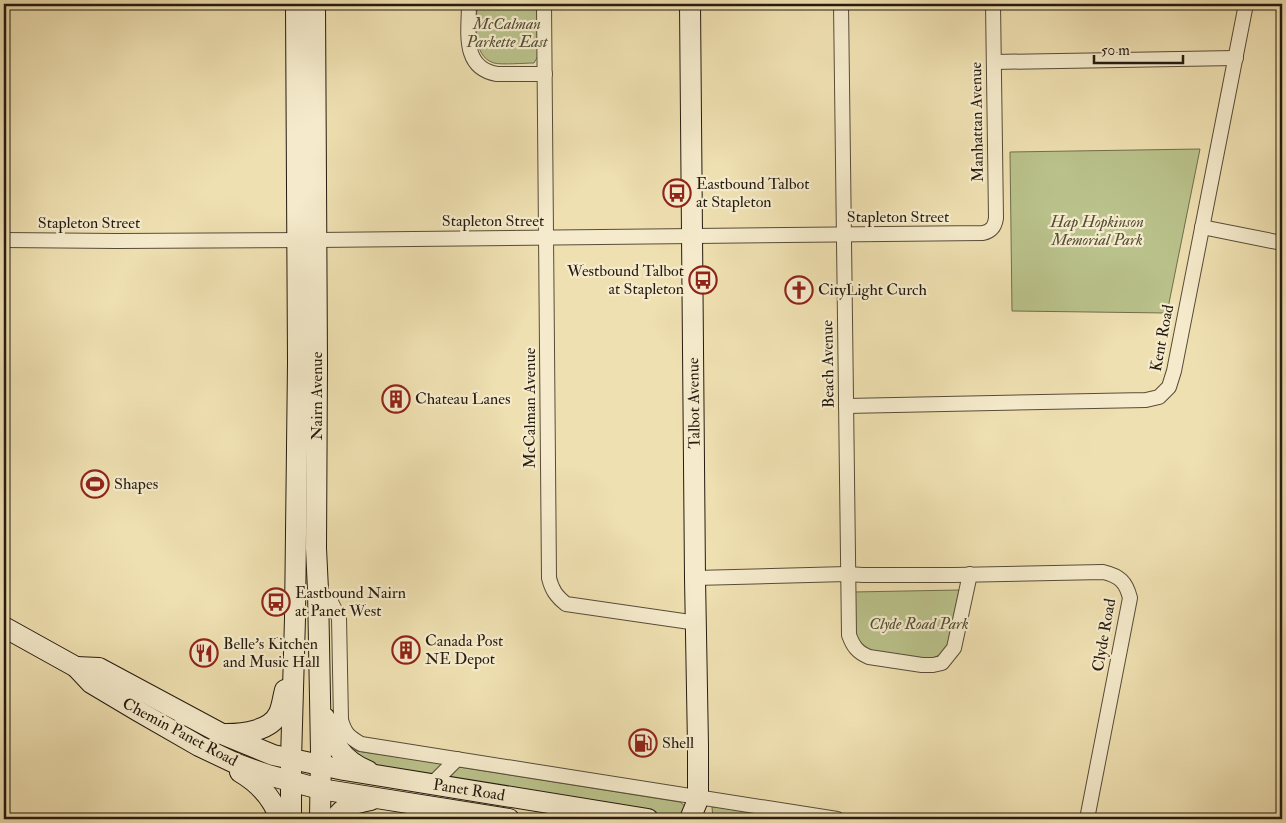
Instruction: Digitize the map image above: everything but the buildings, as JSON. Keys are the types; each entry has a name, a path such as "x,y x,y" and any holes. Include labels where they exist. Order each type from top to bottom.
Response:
{"main road":[{"name":"Nairn Avenue","path":"296,4 306,69"},
{"name":"Nairn Avenue","path":"315,4 306,69 307,240 317,363 316,548 320,700 320,819"},
{"name":"Talbot Avenue","path":"690,4 698,738 696,809"},
{"name":"Nairn Avenue","path":"291,819 298,363 307,240"},
{"path":"298,363 317,363"},
{"path":"295,590 318,590"},
{"name":"Chemin Panet Road","path":"4,627 76,667 91,683 129,695 273,755 291,760"},
{"path":"222,734 253,732 272,722 279,714 294,649"},
{"name":"Chemin Panet Road","path":"129,695 164,726 199,746 237,764 292,782"},
{"path":"320,700 330,734 342,754 360,768 382,776"},
{"path":"164,726 180,740 243,774 259,785 270,798 280,819"},
{"name":"Panet Road","path":"291,760 648,819"},
{"name":"Panet Road","path":"292,782 320,789 509,819"},
{"path":"335,819 353,803 383,799"}],"street":[{"path":"469,4 470,50 475,62 479,66 490,73 497,74 545,74"},
{"name":"McCalman Avenue","path":"544,4 549,578 552,589 557,597 566,604 697,623"},
{"name":"Beach Avenue","path":"841,4 848,574"},
{"name":"Manhattan Avenue","path":"983,233 991,230 996,218 994,4"},
{"name":"Kent Road","path":"846,406 1146,400 1159,397 1169,387 1174,371 1246,4"},
{"path":"994,62 1236,58"},
{"path":"1202,227 1282,243"},
{"name":"Stapleton Street","path":"4,240 307,240 983,233"},
{"name":"Clyde Road","path":"695,578 848,574 1103,572 1118,578 1127,589 1130,598 1087,819"},
{"path":"848,574 848,635 856,649 869,657 922,665 942,663 954,648 970,574"},
{"path":"318,590 332,604 339,618 342,720 344,730 350,738 361,744 457,759 696,809 837,819"},
{"path":"320,700 341,697"},
{"path":"432,784 457,759"}],"green space":[{"name":"McCalman Parkette East","path":"477,4 537,4 538,56 534,63 497,64 487,59 482,53 477,38"},
{"name":"Hap Hopkinson Memorial Park","path":"1200,149 1167,313 1012,311 1010,152"},
{"name":"Clyde Road Park","path":"959,590 949,644 942,654 930,659 869,650 860,644 855,635 853,592"},
{"path":"347,746 363,752 441,763 443,765 434,775 376,770"},
{"path":"459,767 680,802 686,807 681,818 447,781 446,777 454,768"},
{"path":"712,807 717,807 792,819 713,819"}],"place":[{"name":"Eastbound Talbot at Stapleton","path":"677,193"},
{"name":"Westbound Talbot at Stapleton","path":"703,280"},
{"name":"CityLight Curch","path":"799,290"},
{"name":"Chateau Lanes","path":"396,399"},
{"name":"Shapes","path":"95,484"},
{"name":"Eastbound Nairn at Panet West","path":"276,602"},
{"name":"Canada Post NE Depot","path":"406,650"},
{"name":"Belle's Kitchen and Music Hall","path":"204,653"},
{"name":"Shell","path":"643,743"}]}
